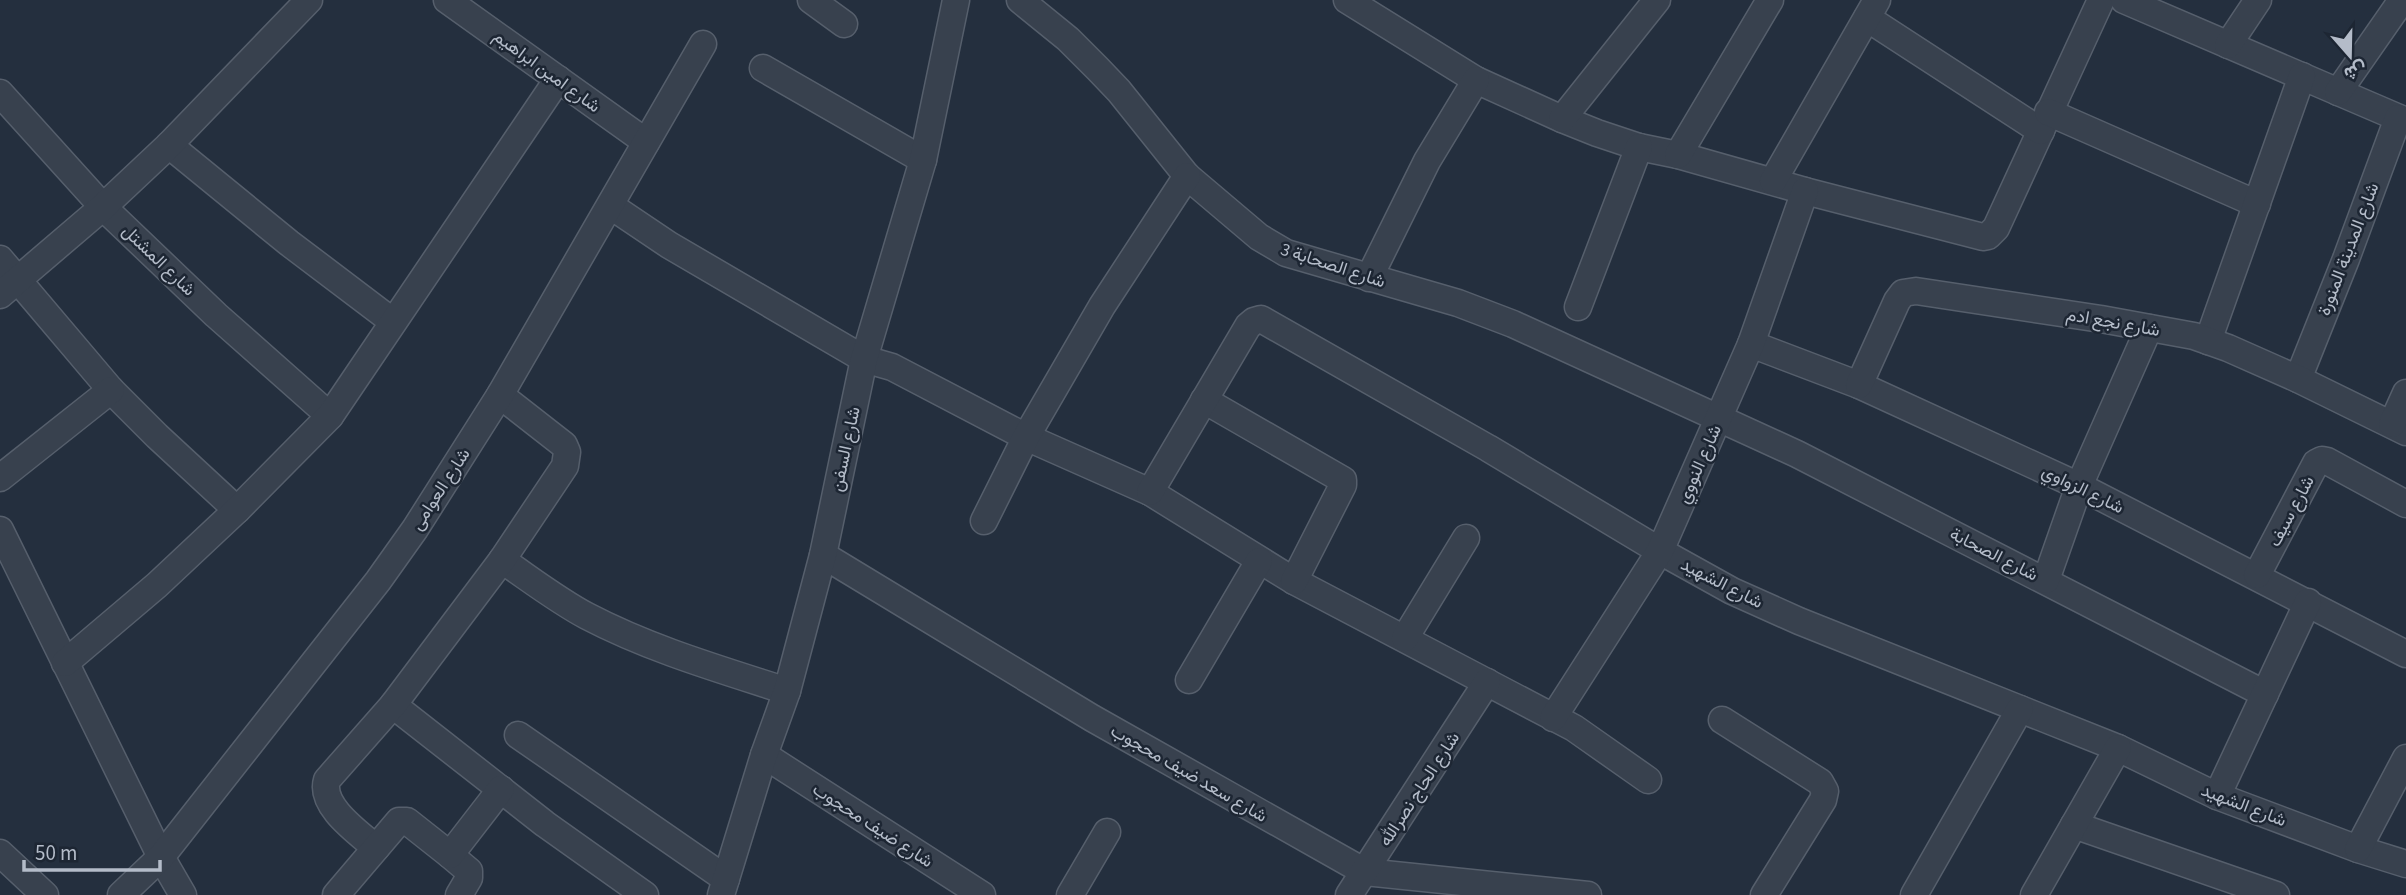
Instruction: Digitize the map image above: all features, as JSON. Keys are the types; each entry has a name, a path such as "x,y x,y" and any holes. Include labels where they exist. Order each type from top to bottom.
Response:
{"street":[{"path":"9,288 103,207 169,145 309,0"},
{"name":"شارع امين ابراهيم","path":"447,0 646,142"},
{"path":"811,0 845,24"},
{"name":"شارع السفن","path":"724,887 764,755 787,691 823,555 864,359 923,160 956,0"},
{"name":"شارع الصحابة 3","path":"1020,0 1068,39 1119,91 1187,176 1259,237 1286,253 1484,311 1720,418"},
{"path":"1347,0 1476,80 1562,119 1639,147 1678,155 1975,237 1988,236 1996,228 2101,0"},
{"path":"1562,119 1657,0"},
{"path":"1678,155 1770,0"},
{"path":"2124,0 2402,120"},
{"path":"2228,45 2258,0"},
{"path":"2338,92 2402,0"},
{"path":"1773,181 1872,9 2045,122 2257,204"},
{"name":"شارع العوامى","path":"121,895 161,857 379,581 415,529 500,395 703,44"},
{"path":"763,68 923,160"},
{"path":"2208,341 2302,76"},
{"path":"65,663 157,585 237,510 330,416 558,79"},
{"path":"1369,278 1427,161 1476,80"},
{"name":"شارع المشتل","path":"0,93 103,207 216,315 330,416"},
{"name":"شارع المدينة المنورة","path":"2298,379 2402,120"},
{"path":"169,145 289,243 392,321"},
{"path":"1578,307 1639,147"},
{"path":"984,521 1026,437 1102,306 1187,176"},
{"name":"شارع النووي","path":"1553,718 1660,551 1751,344 1805,191"},
{"path":"611,206 669,245 864,359 892,367 1026,437 1150,492 1294,581 1574,727 1648,780"},
{"path":"0,259 9,288 157,436 237,510"},
{"name":"شارع نجع ادم","path":"1860,385 1897,301 1903,293 1909,291 2101,319 2208,341 2298,379 2399,428"},
{"name":"شارع الشهيد","path":"1150,492 1248,326 1261,319 1732,591 1800,621 2118,748 2217,796 2358,849 2406,864"},
{"path":"2046,580 2079,486 2149,328"},
{"name":"شارع الزواوي","path":"1751,344 1860,385 2079,486 2257,575 2406,654"},
{"path":"0,478 111,390"},
{"path":"2399,428 2406,393"},
{"path":"376,848 348,824 330,802 325,787 327,780 393,705 502,560 565,466 567,452 564,445 500,395"},
{"path":"1204,400 1343,480 1343,485 1294,581"},
{"name":"شارع الصحابة","path":"1720,418 2046,580 2265,694"},
{"name":"شارع سيف","path":"2257,575 2320,460 2327,461 2406,504"},
{"path":"0,530 161,857 183,895"},
{"path":"1405,638 1466,538"},
{"name":"شارع سعد ضيف محجوب","path":"823,555 1092,718 1365,872 1588,895"},
{"path":"502,560 588,617 647,644 787,691"},
{"path":"1189,680 1259,561"},
{"path":"2217,796 2308,602"},
{"name":"شارع الحاج نصرالله","path":"1349,895 1487,682"},
{"path":"393,705 545,824 645,895"},
{"path":"1914,895 2020,709"},
{"path":"1722,720 1820,782 1825,791 1823,800 1764,895"},
{"path":"518,735 724,887"},
{"path":"2034,895 2118,748"},
{"name":"شارع ضيف محجوب","path":"764,755 970,892"},
{"path":"2358,849 2406,758"},
{"path":"450,855 501,789"},
{"path":"336,895 399,821 404,819 469,871 469,878 459,895"},
{"path":"2074,825 2276,895"},
{"path":"1070,895 1107,832"},
{"path":"0,853 45,895"}]}
